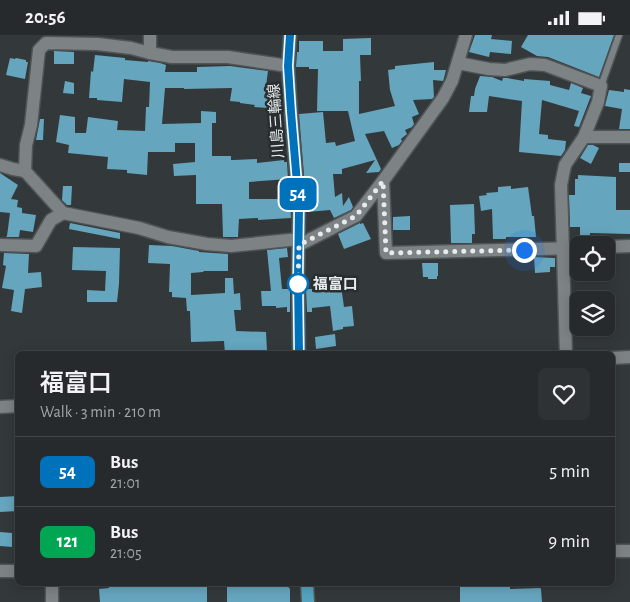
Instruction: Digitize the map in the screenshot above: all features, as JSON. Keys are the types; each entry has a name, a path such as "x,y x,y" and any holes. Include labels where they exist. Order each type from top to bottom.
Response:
{"main road":[{"name":"川島三輪線","path":"290,35 288,66 299,207 299,351"},
{"path":"307,586 308,602"}],"street":[{"path":"150,35 150,53"},
{"path":"0,165 25,171 63,213 206,244 231,246 299,242 356,216 443,97 452,81 466,35"},
{"path":"25,171 26,145 31,125 39,50 46,43 97,44 130,48 172,57 228,57 288,66"},
{"path":"458,63 505,70 530,65 545,65 601,86 598,102 584,137 565,165 562,185 566,351"},
{"path":"584,137 630,137"},
{"path":"383,181 386,253 570,249"},
{"path":"0,245 36,246 50,220 63,213"},
{"path":"615,247 630,246"},
{"path":"615,358 630,357"},
{"path":"0,407 15,406"},
{"path":"615,551 630,551"},
{"path":"0,571 15,571"},
{"path":"52,586 52,602"}],"lane":[{"path":"601,86 619,35"}],"building":[{"path":"475,35 492,35 491,39 512,41 511,54 490,52 489,57 469,52"},
{"path":"528,35 614,35 599,77 548,57 537,56 521,47"},
{"path":"371,38 371,55 360,55 359,114 395,106 390,90 388,70 395,69 395,66 434,62 434,70 446,70 443,81 433,80 434,97 432,99 413,100 419,114 412,117 414,124 405,130 407,134 401,139 402,141 399,145 392,148 384,131 365,134 381,169 379,172 366,173 375,160 342,169 342,174 333,174 335,197 342,193 343,206 349,197 353,207 351,210 334,218 330,210 307,212 299,114 323,112 326,143 335,142 336,146 355,141 348,111 317,111 318,69 296,67 299,41 323,41 323,51 343,51 343,39"},
{"path":"54,51 74,52 74,64 54,64"},
{"path":"95,55 160,63 166,65 165,72 197,72 197,67 230,66 268,71 266,86 281,88 283,108 254,107 255,105 230,101 232,88 165,88 162,124 201,123 201,111 216,112 216,123 212,123 212,156 231,156 231,160 257,159 257,163 284,160 284,162 287,162 288,179 249,182 249,199 290,199 291,218 239,219 238,237 223,237 222,204 196,204 196,175 174,176 173,164 195,162 195,143 175,143 175,152 148,152 147,175 127,173 127,170 107,169 108,157 68,153 69,145 56,142 60,115 75,117 75,133 86,133 88,117 118,121 117,130 145,131 146,107 149,107 150,82 124,79 122,102 89,98 91,71 93,72"},
{"path":"10,58 26,60 28,62 25,79 6,75"},
{"path":"480,76 492,77 502,81 503,78 507,78 524,81 524,79 550,81 550,85 569,90 571,83 583,88 581,93 591,96 579,127 574,126 579,111 542,100 539,134 548,135 548,139 566,141 565,150 561,156 519,152 522,101 489,96 487,112 469,112 471,96 474,96"},
{"path":"65,81 74,83 74,94 63,93"},
{"path":"624,89 630,90 630,129 619,129 622,109 605,106 609,90 624,92"},
{"path":"40,119 44,119 43,140 36,140"},
{"path":"588,145 599,148 591,164 580,158"},
{"path":"619,163 630,163 630,172 619,172"},
{"path":"0,173 18,185 11,199 18,200 17,207 22,208 22,213 36,215 33,232 20,230 19,237 6,237 10,213 0,212"},
{"path":"578,175 616,177 616,210 630,210 630,234 590,233 590,236 580,236 580,227 570,227 569,195 575,195 575,179 578,179"},
{"path":"63,186 72,186 71,205 67,205 62,200"},
{"path":"511,186 511,189 528,187 536,237 493,239 492,209 481,211 479,196 498,192 498,187"},
{"path":"474,204 475,234 472,234 472,243 451,243 450,205"},
{"path":"410,216 410,230 393,230 393,217"},
{"path":"70,223 120,233 120,239 69,229"},
{"path":"363,223 371,239 344,249 338,234"},
{"path":"149,245 172,246 199,252 228,254 228,271 191,273 191,295 225,293 225,278 233,278 234,294 240,293 241,310 234,310 236,331 266,332 267,350 225,351 224,341 191,342 190,311 187,311 186,298 172,297 172,292 169,292 170,264 148,263"},
{"path":"73,247 120,248 117,302 87,302 87,290 105,291 106,271 72,270"},
{"path":"287,248 288,257 279,258 282,289 290,289 290,312 287,312 287,307 262,306 261,291 271,291 267,250"},
{"path":"4,253 29,254 28,273 41,272 42,287 25,289 22,313 11,311 14,290 2,288 6,266 3,265"},
{"path":"534,257 555,258 555,267 550,267 550,272 535,273"},
{"path":"422,263 438,263 437,279 423,277"},
{"path":"341,286 344,307 352,306 354,326 343,327 343,329 333,331 330,306 312,308 312,312 307,312 306,289 312,289 312,292"},
{"path":"335,334 336,346 316,349 315,337"},
{"path":"15,496 15,511 0,512 0,497"},
{"path":"0,532 12,533 12,547 0,546"},
{"path":"109,586 207,586 207,602 100,602 99,589 109,588"},
{"path":"227,586 288,586 290,589 290,602 227,602"},
{"path":"460,586 510,586 510,589 541,589 542,602 460,602"}],"bus line":[{"name":"54","path":"290,35 288,66 299,207 299,351"}],"place":[{"name":"福富口","path":"298,284"}],"route":[{"path":"298,284 299,245 356,216 383,181 386,253 524,250"}]}
